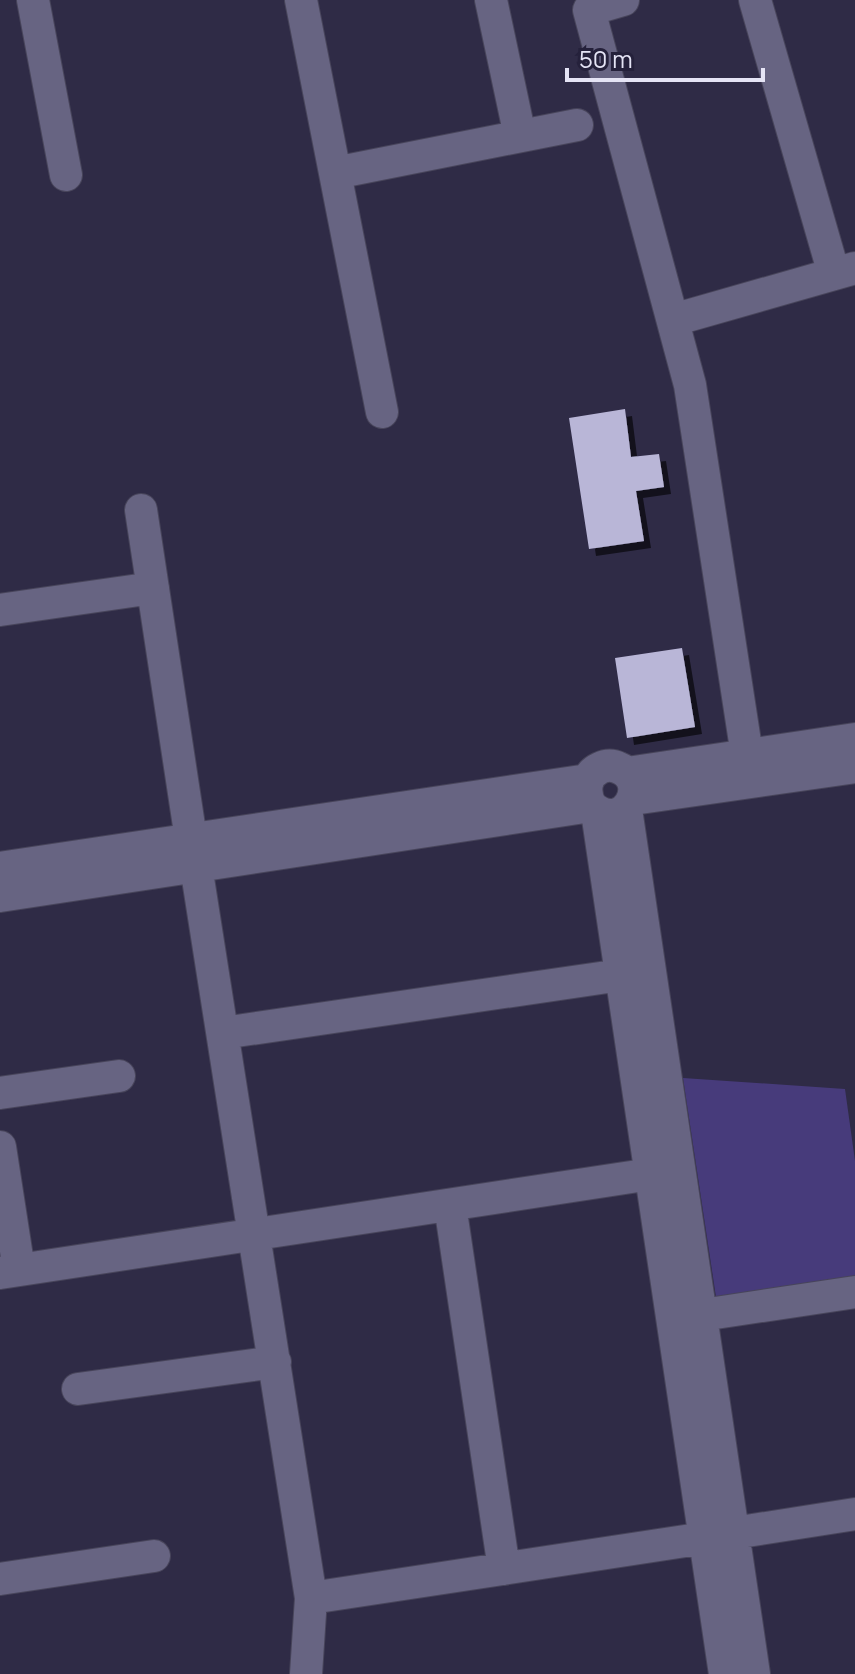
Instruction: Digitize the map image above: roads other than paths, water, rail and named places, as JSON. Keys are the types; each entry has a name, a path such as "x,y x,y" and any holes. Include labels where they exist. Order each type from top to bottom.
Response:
{"street":[{"path":"33,0 66,175"},
{"path":"301,0 382,412"},
{"path":"491,0 520,136"},
{"path":"623,0 589,10 673,320 694,410 747,755"},
{"path":"673,320 845,271 755,0"},
{"path":"335,173 577,125"},
{"path":"141,510 311,1598 306,1674"},
{"path":"0,610 153,588"},
{"path":"610,796 747,755 855,739"},
{"path":"0,868 193,852 610,796 855,767"},
{"path":"610,796 621,975 651,1174 719,1536 754,1674"},
{"path":"610,796 702,1315 719,1536 725,1674"},
{"path":"0,896 193,852"},
{"path":"223,1033 621,975"},
{"path":"0,1093 119,1076"},
{"path":"0,1147 9,1272 651,1174"},
{"path":"450,1205 504,1569"},
{"path":"702,1315 855,1292"},
{"path":"78,1389 275,1362"},
{"path":"311,1598 855,1514"},
{"path":"0,1579 154,1556"}]}
